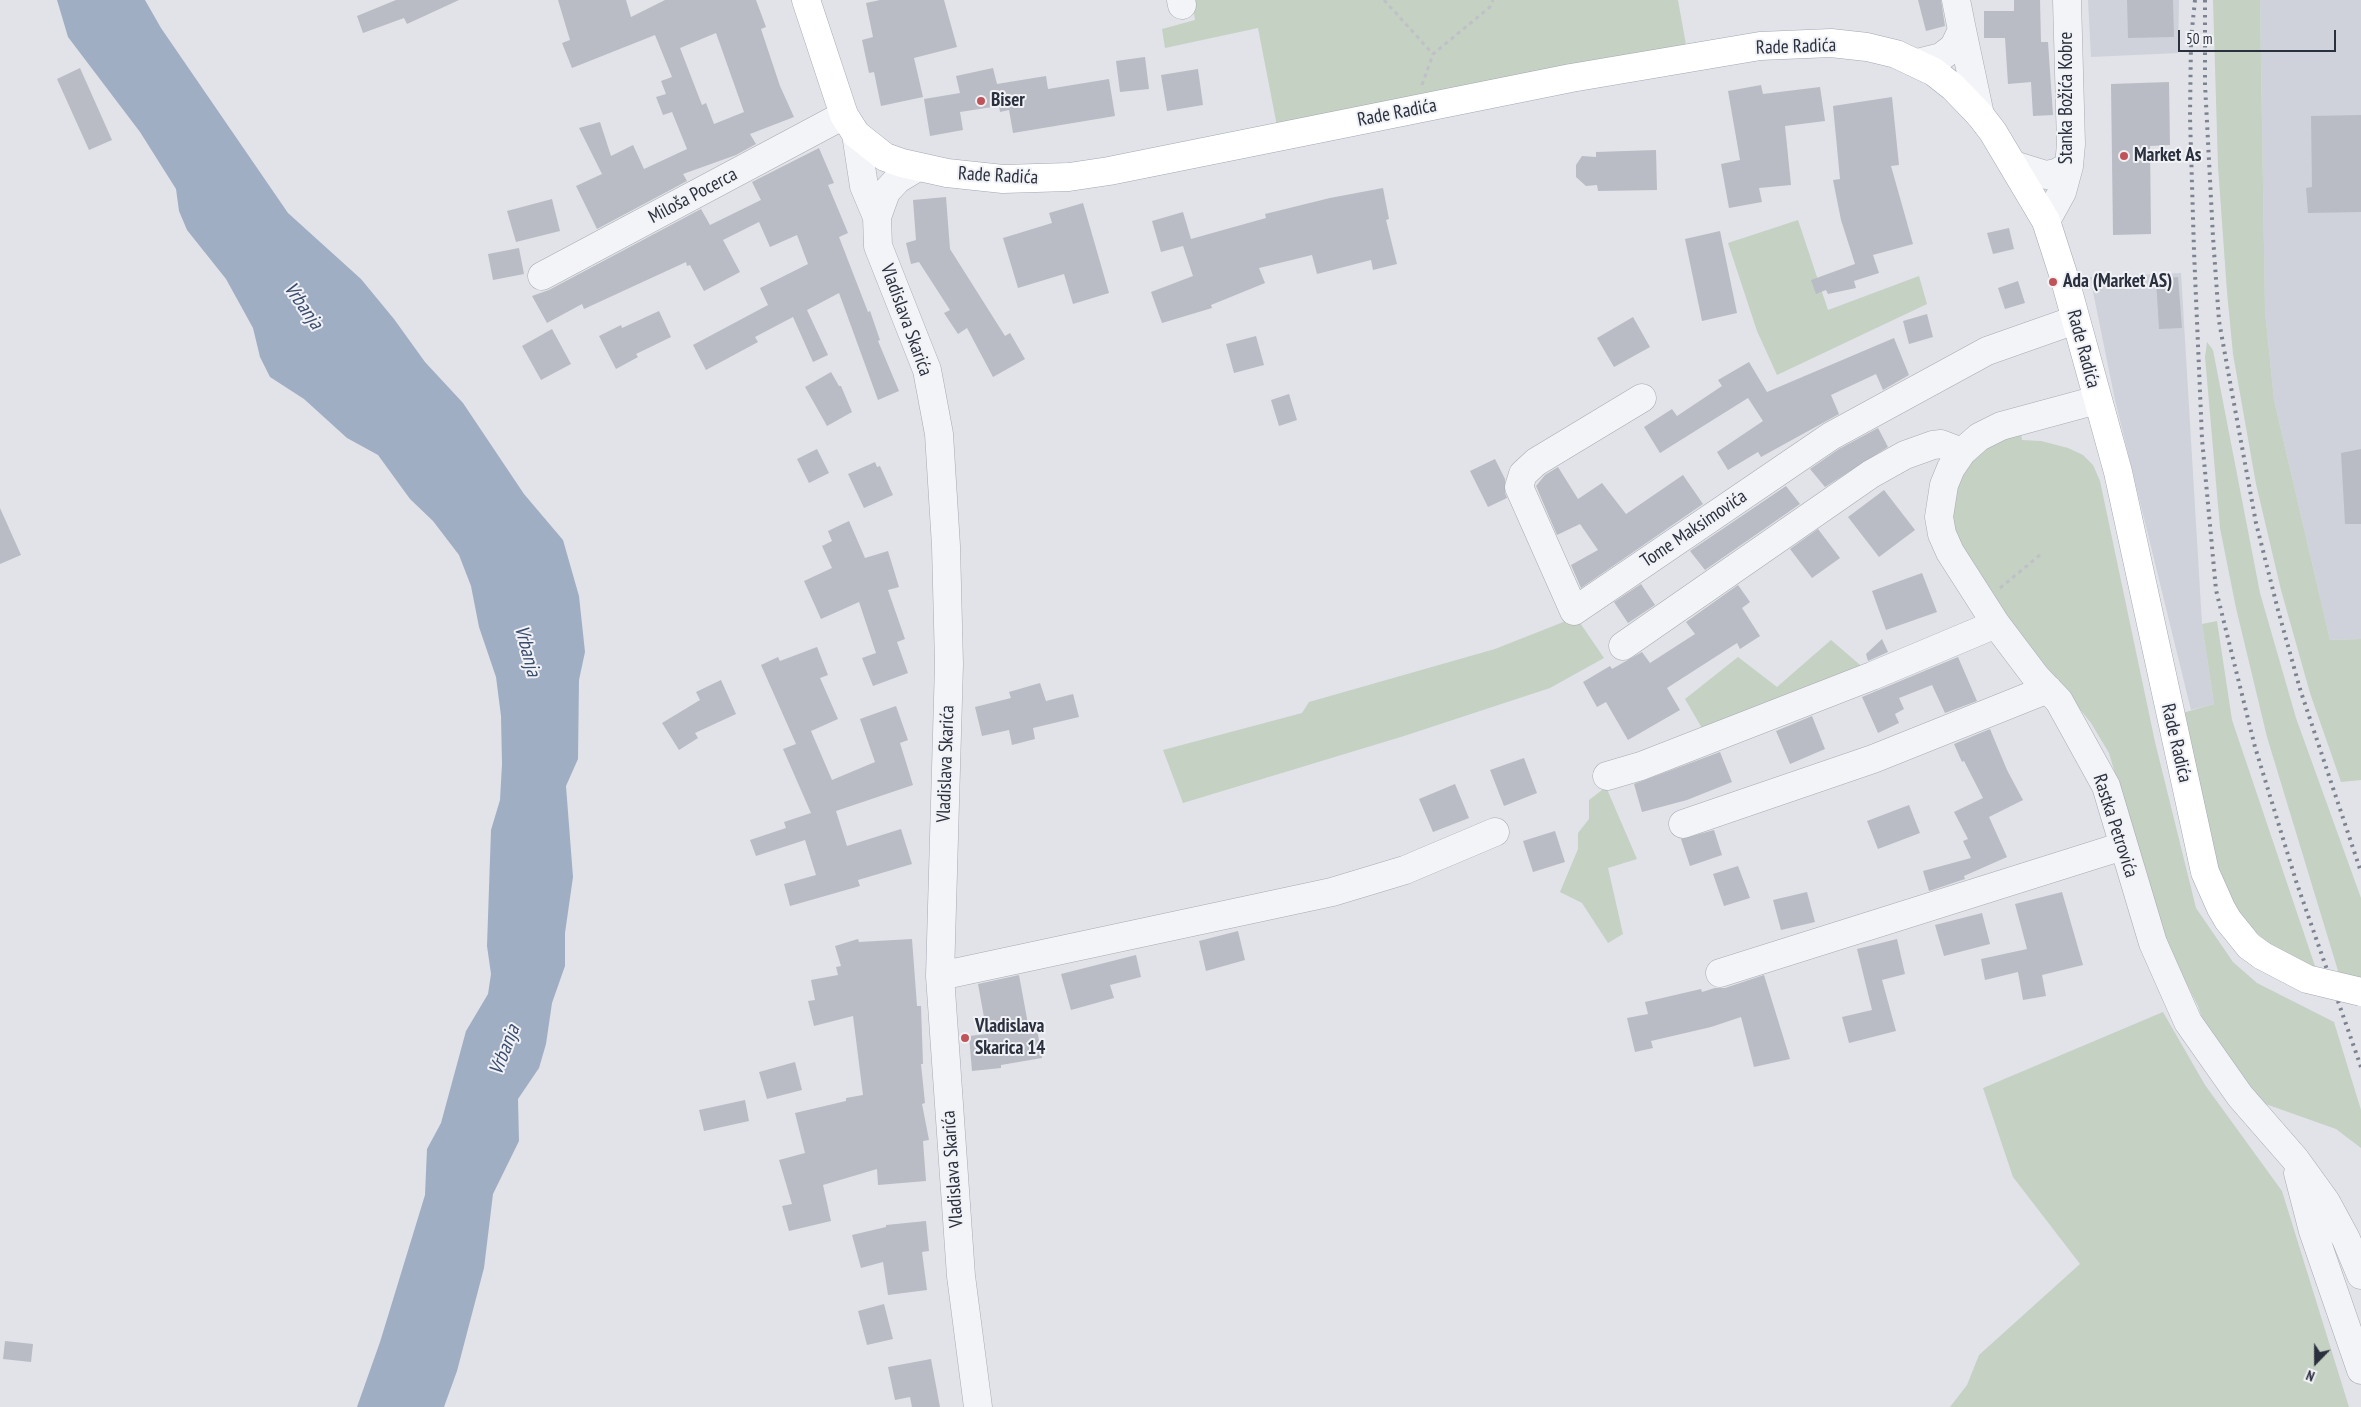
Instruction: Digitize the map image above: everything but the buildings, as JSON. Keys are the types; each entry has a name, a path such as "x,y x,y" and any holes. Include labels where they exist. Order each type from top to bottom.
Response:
{"main road":[{"path":"806,0 850,124"},
{"name":"Rade Radića","path":"850,124 885,157 918,167 1003,179 1069,177 1171,159 1637,66 1760,46 1830,43 1867,47 1896,54 1917,63 1953,87 1980,115 2014,166 2046,221 2118,472 2206,872 2221,908 2249,946 2263,956 2307,979 2361,992"}],"street":[{"path":"1956,0 1980,115"},
{"name":"Stanka Božića Kobre","path":"2046,221 2062,192 2069,166 2071,144 2067,0"},
{"path":"1917,63 1941,57 1954,47 1962,30"},
{"name":"Vladislava Skarića","path":"850,124 864,186 877,217 878,246 927,370 939,434 946,546 949,664 940,976 961,1276 978,1407"},
{"name":"Miloša Pocerca","path":"542,276 850,124"},
{"path":"2014,166 2046,176 2056,174 2069,166"},
{"path":"877,217 886,192 898,179 918,167"},
{"name":"Tome Maksimovića","path":"1642,398 1536,462 1523,474 1519,487 1574,611 1832,436 1987,351 2075,320"},
{"name":"Rastka Petrovića","path":"2097,400 2001,426 1979,437 1962,452 1951,468 1944,485 1940,526 1945,544 1989,614 2048,690 2059,701 2106,786 2153,944 2188,1022 2240,1096 2295,1160 2326,1202 2346,1239 2361,1275"},
{"path":"1623,646 1871,474 1905,455 1933,445 1941,444 1962,452"},
{"path":"1607,776 1641,766 1854,684 1989,614"},
{"path":"1684,824 1873,759 2048,690"},
{"path":"940,976 1332,892 1405,870 1495,832"},
{"path":"1720,972 2123,846"},
{"path":"2295,1160 2313,1231 2361,1370"}],"path":[{"path":"1384,0 1433,54"},
{"path":"1421,109 1422,82 1433,54 1490,7 1493,0"},
{"path":"1989,614 2040,555"}],"shaded area":[{"path":"2088,0 2179,0 2178,53 2091,57"},
{"path":"2260,0 2361,0 2361,639 2330,640 2274,400 2265,311"},
{"path":"2181,273 2202,624 2214,704 2191,710 2115,400 2090,277"}],"green space":[{"path":"1192,0 1678,0 1686,45 1277,126 1258,28 1165,48 1162,29 1195,20"},
{"path":"2213,0 2260,0 2265,311 2274,400 2330,640 2361,639 2361,780 2341,782 2310,693 2281,590 2256,484 2233,354 2227,292 2218,166"},
{"path":"1798,220 1828,310 1919,276 1927,304 1777,375 1757,331 1728,243"},
{"path":"2207,342 2213,350 2260,593 2296,718 2361,898 2361,978 2339,974 2267,737 2236,608 2220,528 2205,357"},
{"path":"2021,434 2022,440 2041,441 2068,448 2083,455 2093,465 2100,481 2155,742 2196,908 2233,962 2257,983 2334,1022 2361,1110 2361,1148 2336,1129 2260,1102 2206,1030 2198,1006 2164,941 2109,753 2091,723 1989,595 1955,537 1951,499 1965,467 1983,450 2004,438"},
{"path":"1576,617 1604,658 1550,688 1404,736 1183,803 1163,750 1302,713 1309,702 1495,649"},
{"path":"2217,621 2232,720 2316,969 2276,949 2247,925 2229,901 2212,862 2179,714 2214,704 2202,624"},
{"path":"1831,640 1866,670 1706,735 1685,699 1738,657 1777,687"},
{"path":"1606,787 1637,859 1608,868 1623,934 1608,943 1582,903 1560,892 1578,849 1578,833 1589,819 1589,800"},
{"path":"2163,1012 2205,1085 2282,1191 2349,1407 1950,1407 1967,1385 1979,1355 2080,1264 2013,1177 1983,1088"}],"water":[{"name":"Vrbanja","path":"57,0 145,0 161,28 288,213 361,279 394,319 425,362 463,403 524,494 563,540 579,596 585,652 579,680 578,759 566,786 573,877 565,933 565,966 552,1003 546,1044 539,1068 518,1099 519,1141 493,1194 484,1268 457,1371 444,1407 357,1407 380,1342 425,1195 427,1149 441,1123 466,1031 488,994 491,974 487,946 491,830 500,800 502,764 501,716 496,677 479,627 471,586 459,555 433,521 410,499 378,455 347,438 304,399 270,377 260,357 253,328 226,279 187,230 179,211 176,189 140,132 68,37"}],"railway":[{"path":"2195,0 2191,39 2190,117 2194,251 2202,439 2216,590 2255,747 2296,881 2361,1067"},
{"path":"2205,0 2205,84 2219,321 2256,523 2278,610 2300,689 2361,872"}],"place":[{"name":"Biser","path":"981,101"},
{"name":"Market As","path":"2124,156"},
{"name":"Ada (Market AS)","path":"2053,282"},
{"name":"Vladislava Skarica 14","path":"965,1038"}]}
